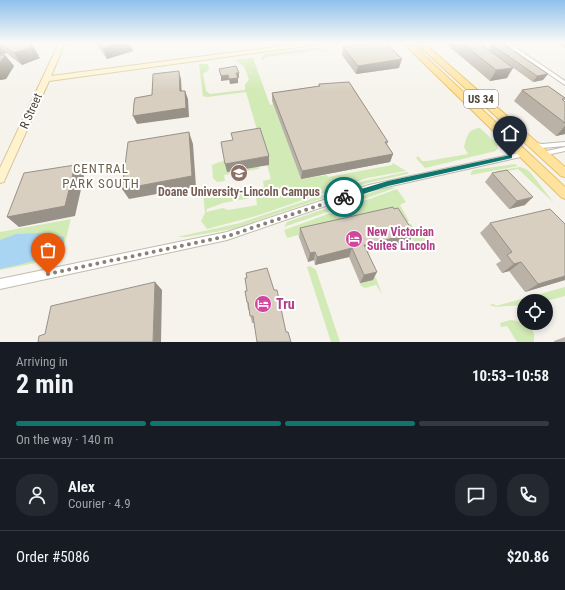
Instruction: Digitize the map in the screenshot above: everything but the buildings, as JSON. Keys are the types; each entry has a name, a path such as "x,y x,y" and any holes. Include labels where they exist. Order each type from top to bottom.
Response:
{"main road":[{"name":"US 34","path":"423,59 565,194"},
{"name":"US 34","path":"437,59 565,174"},
{"path":"461,96 482,110 520,144 530,150 542,154"},
{"path":"522,154 542,163 565,182"}],"street":[{"name":"R Street","path":"0,179 54,59"},
{"path":"45,79 201,59"},
{"path":"530,59 565,83"},
{"path":"531,144 542,146 565,144"},
{"path":"542,154 565,149"},
{"path":"0,284 228,236 369,188 522,154"}],"green space":[{"path":"253,59 270,105 273,104 301,179 327,175 328,177 392,165 393,163 406,171 367,178 256,216 207,229 201,221 205,213 203,192 226,188 227,194 264,187 263,181 271,179 246,92 207,97 203,96 199,64 208,64 209,70 203,74 206,91 210,94 245,90 245,84 249,80 244,66 235,60","holes":["256,197 257,205 228,210 223,208 206,212 207,209 223,203"]},
{"path":"480,128 497,144 498,148 496,151 425,168 416,158 418,156 422,161 427,161 468,154 464,147 467,136 473,130"},
{"path":"225,160 259,167 259,169 224,175 225,181 217,182 213,178 212,165"},
{"path":"515,164 518,166 471,175 473,170"},
{"path":"520,167 530,172 554,203 518,169 498,173 496,171"},
{"path":"407,172 409,173 368,183 232,229 186,237 177,237 240,223 364,181"},
{"path":"390,187 395,188 284,227 287,222"},
{"path":"397,189 406,202 400,205 409,221 402,223 389,216 299,237 298,235 287,238 284,230"},
{"path":"71,219 61,258 0,270 0,232"},
{"path":"411,224 418,236 424,236 432,242 433,248 429,247 425,240 415,243 404,225"},
{"path":"310,266 316,270 340,342 331,342 307,267"},
{"path":"373,276 376,278 382,294 376,285 365,288 361,286 359,281 360,279"},
{"path":"565,287 565,296 553,299 553,294 540,294"},
{"path":"517,300 517,306 498,307 489,305 494,304 496,306"},
{"path":"511,320 517,321 517,330 532,330 534,342 517,342 507,326 501,327 500,323"}],"water":[{"path":"45,233 64,237 64,245 58,250 42,258 0,269 0,240 16,234"}],"way so far":[{"path":"48,274 228,236 250,230 344,197"}],"place":[{"name":"Doane University-Lincoln Campus","path":"239,173"},
{"name":"New Victorian Suites Lincoln","path":"354,239"},
{"name":"Tru","path":"263,304"}],"district":[{"name":"CENTRAL PARK SOUTH","path":"101,176"}],"route":[{"path":"344,197 388,183 510,157"}]}
